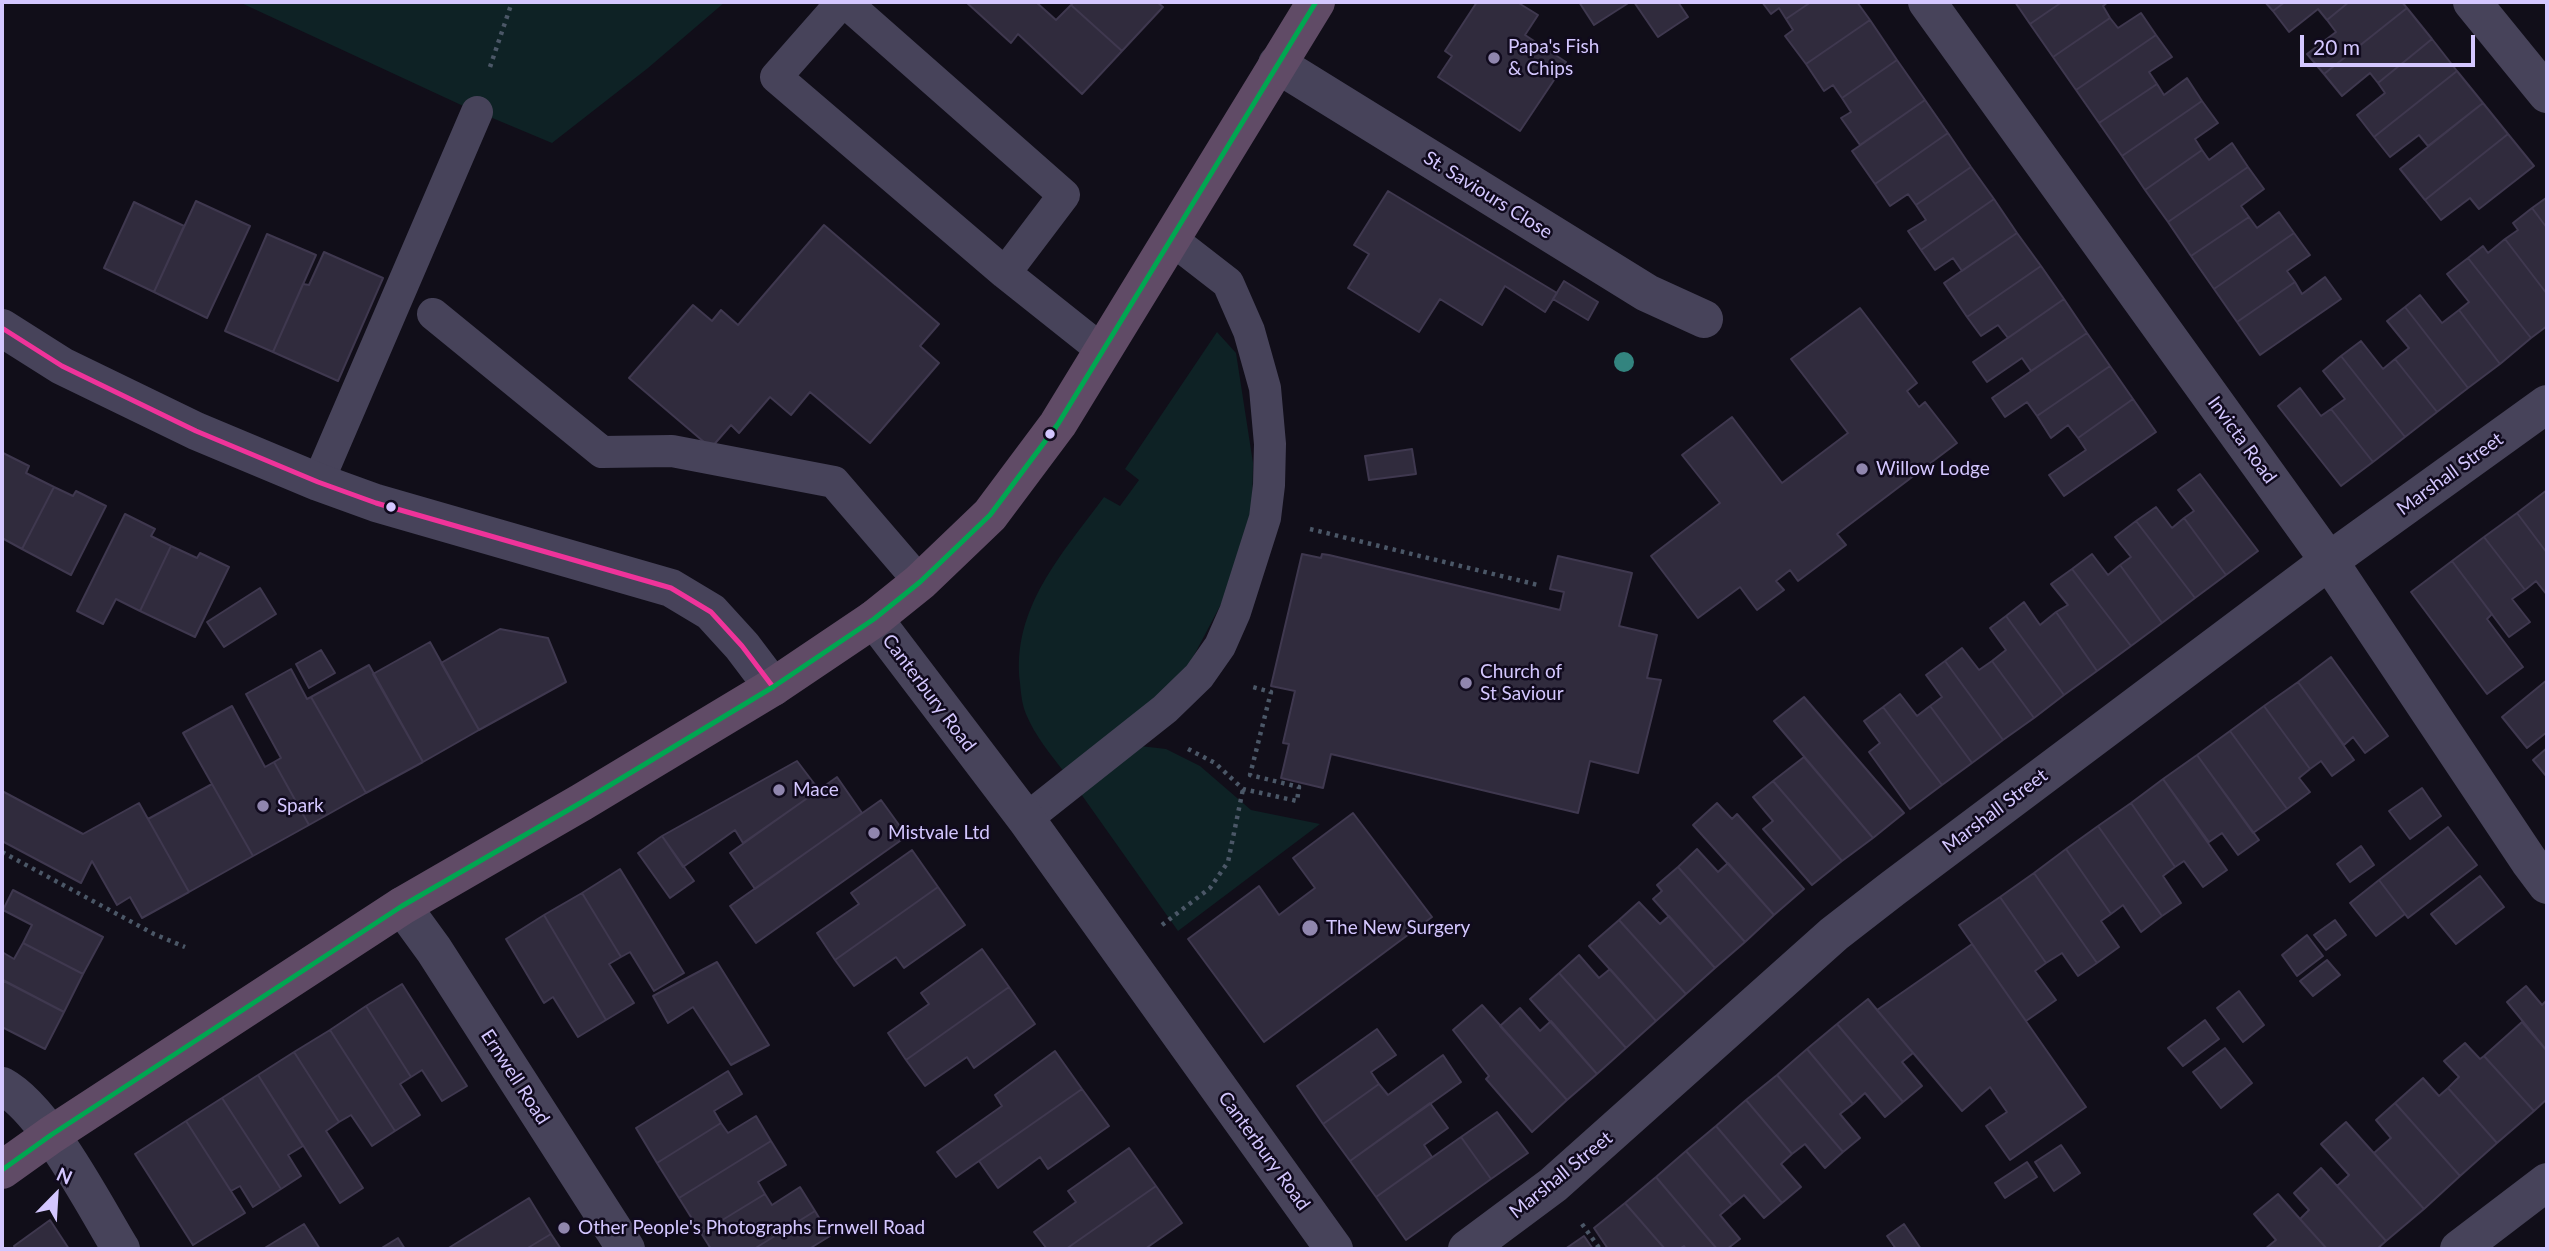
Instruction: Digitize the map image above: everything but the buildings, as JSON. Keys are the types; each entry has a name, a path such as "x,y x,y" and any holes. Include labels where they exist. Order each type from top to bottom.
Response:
{"highway":[{"name":"Canterbury Road","path":"874,619 920,582 990,515 1016,483 1058,424 1316,2"},
{"path":"2,1170 51,1135 402,906 773,687 874,619"}],"street":[{"name":"Invicta Road","path":"1927,2 2329,561 2547,885"},
{"path":"2472,2 2547,94"},
{"name":"St. Saviours Close","path":"1277,64 1647,293 1704,319"},
{"path":"2,328 62,366 196,431 318,482 376,503 671,588 711,612 742,646 773,687"},
{"name":"Marshall Street","path":"1467,1249 1553,1185 1834,934 2329,561 2547,404"},
{"name":"Canterbury Road","path":"874,619 1026,819 1334,1249"},
{"name":"Ernwell Road","path":"402,906 434,950 626,1249"},
{"path":"2,1086 24,1103 51,1135 121,1249"},
{"path":"2459,1249 2547,1182"}],"lane":[{"path":"1005,273 1064,195 844,2 776,77 1005,273 1103,351"},
{"path":"318,482 477,112"},
{"path":"1026,819 1166,709 1202,672 1220,646 1235,612 1265,518 1270,444 1265,388 1249,331 1228,283 1170,238"},
{"path":"433,314 602,452 672,451 835,482 920,582"}],"path":[{"path":"477,112 512,2"},
{"path":"1265,518 1538,585"},
{"path":"1139,731 1170,740 1215,763 1243,789 1297,801 1299,787 1250,775 1271,692 1202,672"},
{"path":"1156,930 1210,888 1228,862 1243,789"},
{"path":"2,852 154,934 185,947"}],"green space":[{"path":"239,2 725,2 648,68 552,143 459,104"},
{"path":"1217,332 1236,353 1253,463 1252,511 1230,587 1191,661 1156,702 1065,773 1034,730 1023,703 1019,656 1032,606 1057,561 1104,497 1120,506 1139,480 1125,469"},
{"path":"1140,746 1166,749 1200,766 1251,810 1320,824 1178,931 1081,794"}],"transit line":[{"path":"2,1170 51,1135 402,906 773,687 874,619 920,582 990,515 1058,424 1316,2"},
{"path":"2,328 62,366 196,431 318,482 376,503 671,588 711,612 742,646 773,687"}],"place":[{"name":"Papa's Fish & Chips","path":"1494,58"},
{"name":"Willow Lodge","path":"1862,469"},
{"name":"Church of St Saviour","path":"1466,683"},
{"name":"Mace","path":"779,790"},
{"name":"Spark","path":"263,806"},
{"name":"Mistvale Ltd","path":"874,833"},
{"name":"The New Surgery","path":"1310,928"},
{"name":"Other People's Photographs Ernwell Road","path":"564,1228"}]}
